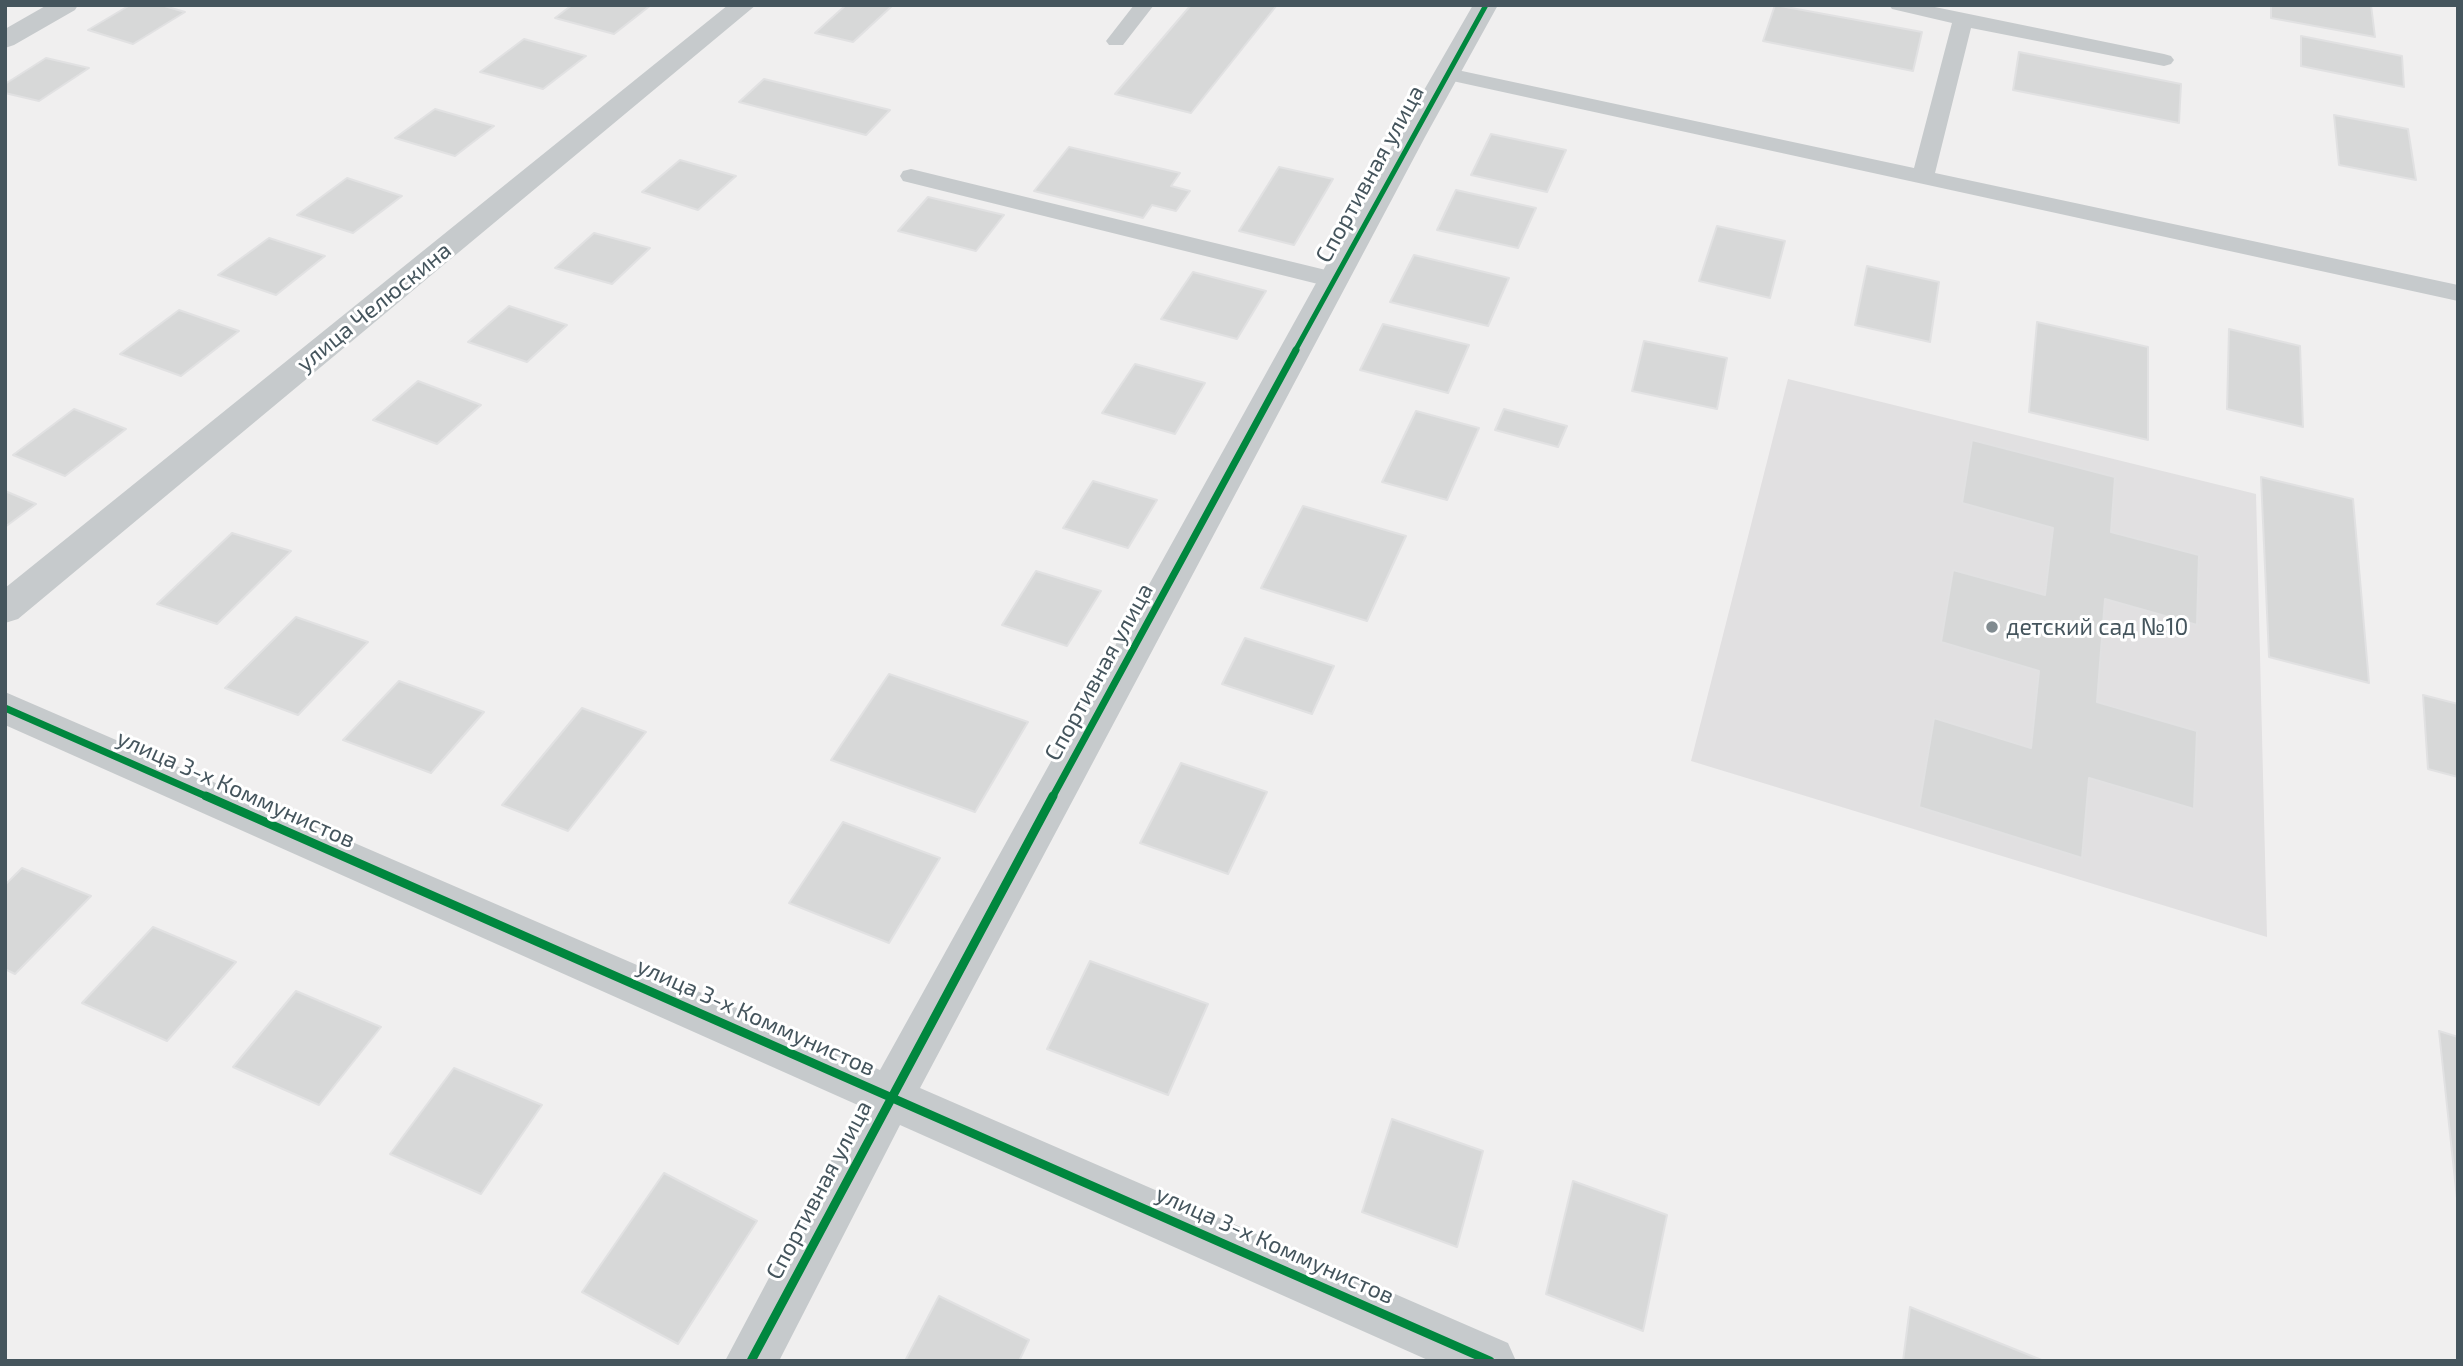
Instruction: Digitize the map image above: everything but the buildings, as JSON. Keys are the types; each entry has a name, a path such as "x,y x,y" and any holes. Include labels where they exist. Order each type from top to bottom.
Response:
{"street":[{"path":"5,40 66,5"},
{"name":"улица Челюскина","path":"5,609 744,5"},
{"name":"Спортивная улица","path":"751,1361 890,1097 1486,5"},
{"name":"улица 3-х Коммунистов","path":"5,708 1490,1361"}],"lane":[{"path":"1116,41 1144,5"},
{"path":"1899,5 2164,60"},
{"path":"1923,177 1963,20"},
{"path":"1448,74 2458,293"},
{"path":"911,176 1334,280"}],"shaded area":[{"name":"детский сад №10","path":"1788,379 2256,494 2267,937 1691,761"}],"cycle path":[{"path":"751,1361 890,1097 1411,137 1486,5"},
{"path":"5,708 1490,1361"}],"place":[{"name":"детский сад №10","path":"1992,627"}]}
